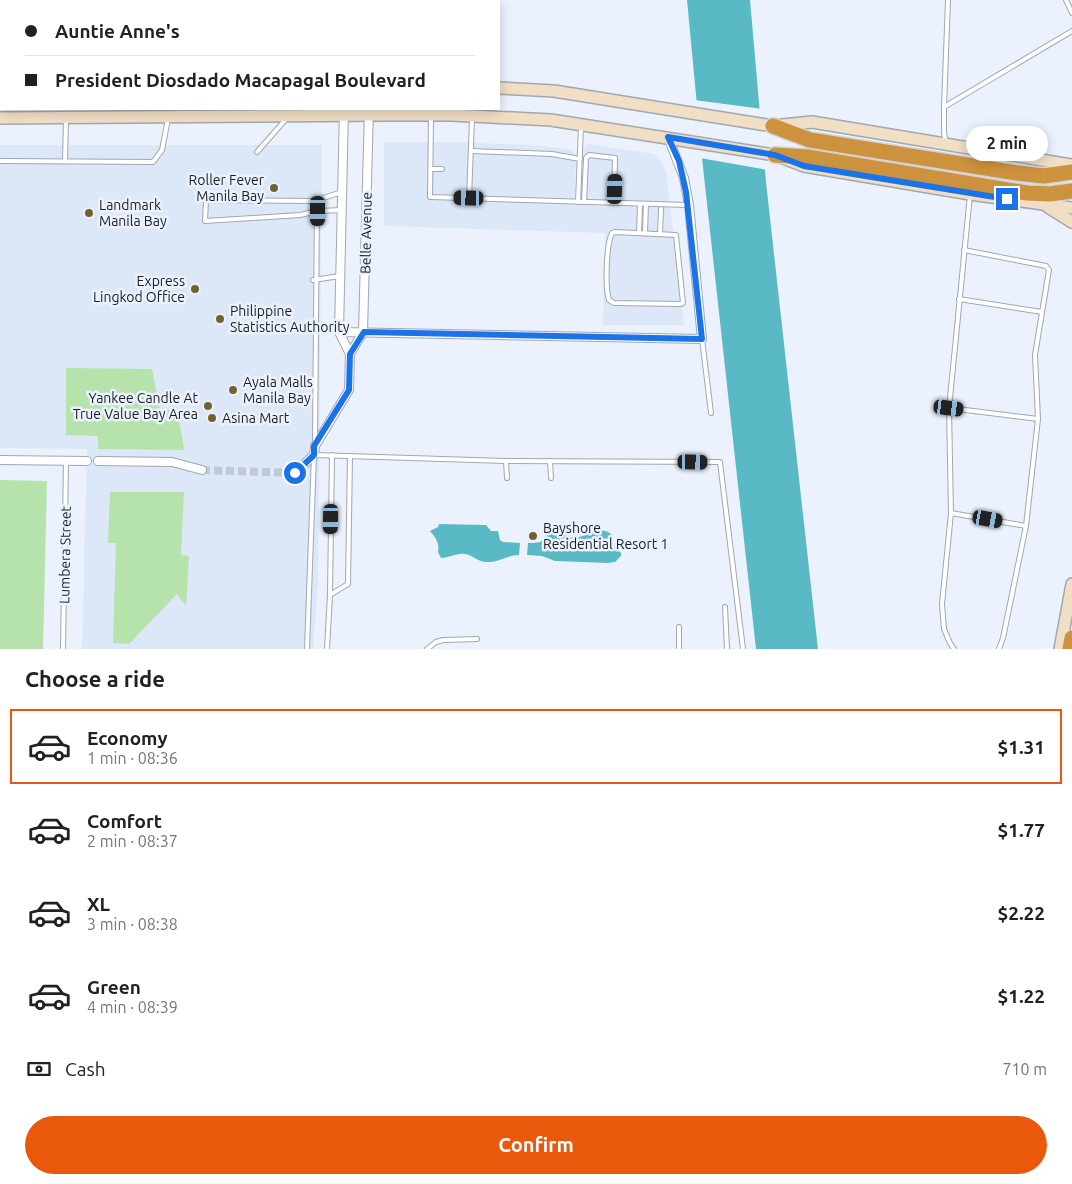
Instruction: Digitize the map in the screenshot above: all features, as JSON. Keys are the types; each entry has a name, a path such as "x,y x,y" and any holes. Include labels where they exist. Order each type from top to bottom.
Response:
{"highway":[{"path":"770,126 810,140 1032,175 1055,176 1072,172"},
{"path":"773,155 807,157 1027,193 1050,194 1072,191"}],"main road":[{"path":"500,88 554,92 770,126 812,122 1072,164"},
{"path":"0,118 168,117 369,112 550,120 668,137 773,155 804,166 970,194 1072,208"},
{"path":"1045,205 1072,222"},
{"path":"1068,645 1072,584"}],"street":[{"name":"Belle Avenue","path":"314,446 349,390 350,354 339,332 344,112"},
{"name":"Belle Avenue","path":"364,332 369,112"},
{"path":"339,332 702,339 689,205 684,178 668,137"},
{"path":"350,354 364,332"},
{"path":"295,473 314,455 314,446"},
{"path":"0,460 87,461"},
{"path":"98,461 172,462 202,470"}],"lane":[{"path":"946,143 944,107 948,0"},
{"path":"1066,0 1072,13"},
{"path":"944,107 1072,31"},
{"path":"257,152 290,115"},
{"path":"432,115 430,197 689,205"},
{"path":"469,198 472,116"},
{"path":"0,160 153,162 162,150 168,117"},
{"path":"65,161 66,118"},
{"path":"578,202 582,124"},
{"path":"471,151 552,154 580,159"},
{"path":"584,202 586,158 589,156 615,158 614,203"},
{"path":"431,169 442,169"},
{"path":"463,170 470,170"},
{"path":"342,192 318,200 206,200 205,221 300,215 318,211 342,210"},
{"path":"954,649 944,629 942,604 950,513 949,408 970,194"},
{"path":"314,446 315,280 318,200"},
{"path":"639,233 640,204"},
{"path":"645,233 646,204"},
{"path":"660,209 660,234"},
{"path":"615,232 645,233 674,234 677,237 683,303 611,303 608,296 611,235 615,232"},
{"path":"964,250 1048,267 1035,355 1038,419 1026,526 1003,638 999,649"},
{"path":"315,280 340,276"},
{"path":"959,299 1042,312"},
{"path":"702,339 711,413"},
{"path":"949,408 1038,419"},
{"path":"307,649 314,455 506,461 720,462 743,649"},
{"path":"327,649 330,595 332,455"},
{"path":"330,595 348,584 350,456"},
{"name":"Lumbera Street","path":"63,649 66,461"},
{"path":"506,461 506,478"},
{"path":"550,461 552,478"},
{"path":"950,513 1026,526"},
{"path":"725,607 727,649"},
{"path":"679,627 679,649"},
{"path":"426,649 436,642 443,640 477,639"}],"shaded area":[{"path":"384,142 533,145 572,150 576,155 575,197 581,197 583,150 586,145 654,154 661,160 666,172 684,325 603,325 605,233 384,226"},
{"name":"Ayala Malls Manila Bay","path":"0,145 322,145 318,587 313,649 82,649 87,449 0,448"}],"green space":[{"path":"66,368 152,369 160,410 175,410 180,425 184,450 98,449 98,436 66,435"},
{"path":"0,480 47,481 43,649 0,649"},
{"path":"110,492 184,492 181,555 189,556 186,606 177,594 129,644 113,643 116,543 108,543"}],"water":[{"path":"687,0 750,0 766,182 818,649 756,649 702,158"},
{"path":"439,524 486,525 491,531 498,531 500,540 503,542 520,543 519,555 488,562 465,554 441,558 438,552 437,540 430,531 438,527"},
{"path":"555,530 574,538 599,531 608,532 612,535 613,544 621,553 621,556 615,562 608,563 555,561 542,556 527,555 528,543 540,542 548,533"}],"pier":[{"path":"694,100 763,109 768,170 700,158"}],"tunnel":[{"path":"202,470 295,473"}],"place":[{"name":"Roller Fever Manila Bay","path":"274,188"},
{"name":"Landmark Manila Bay","path":"89,213"},
{"name":"Express Lingkod Office","path":"195,289"},
{"name":"Philippine Statistics Authority","path":"220,319"},
{"name":"Ayala Malls Manila Bay","path":"233,390"},
{"name":"Yankee Candle At True Value Bay Area","path":"208,406"},
{"name":"Asina Mart","path":"212,418"},
{"name":"Bayshore Residential Resort 1","path":"533,536"}],"route":[{"path":"295,473 314,455 314,446 349,390 350,354 364,332 702,339 689,205 679,161 668,137 775,155 804,166 1007,199"}]}
